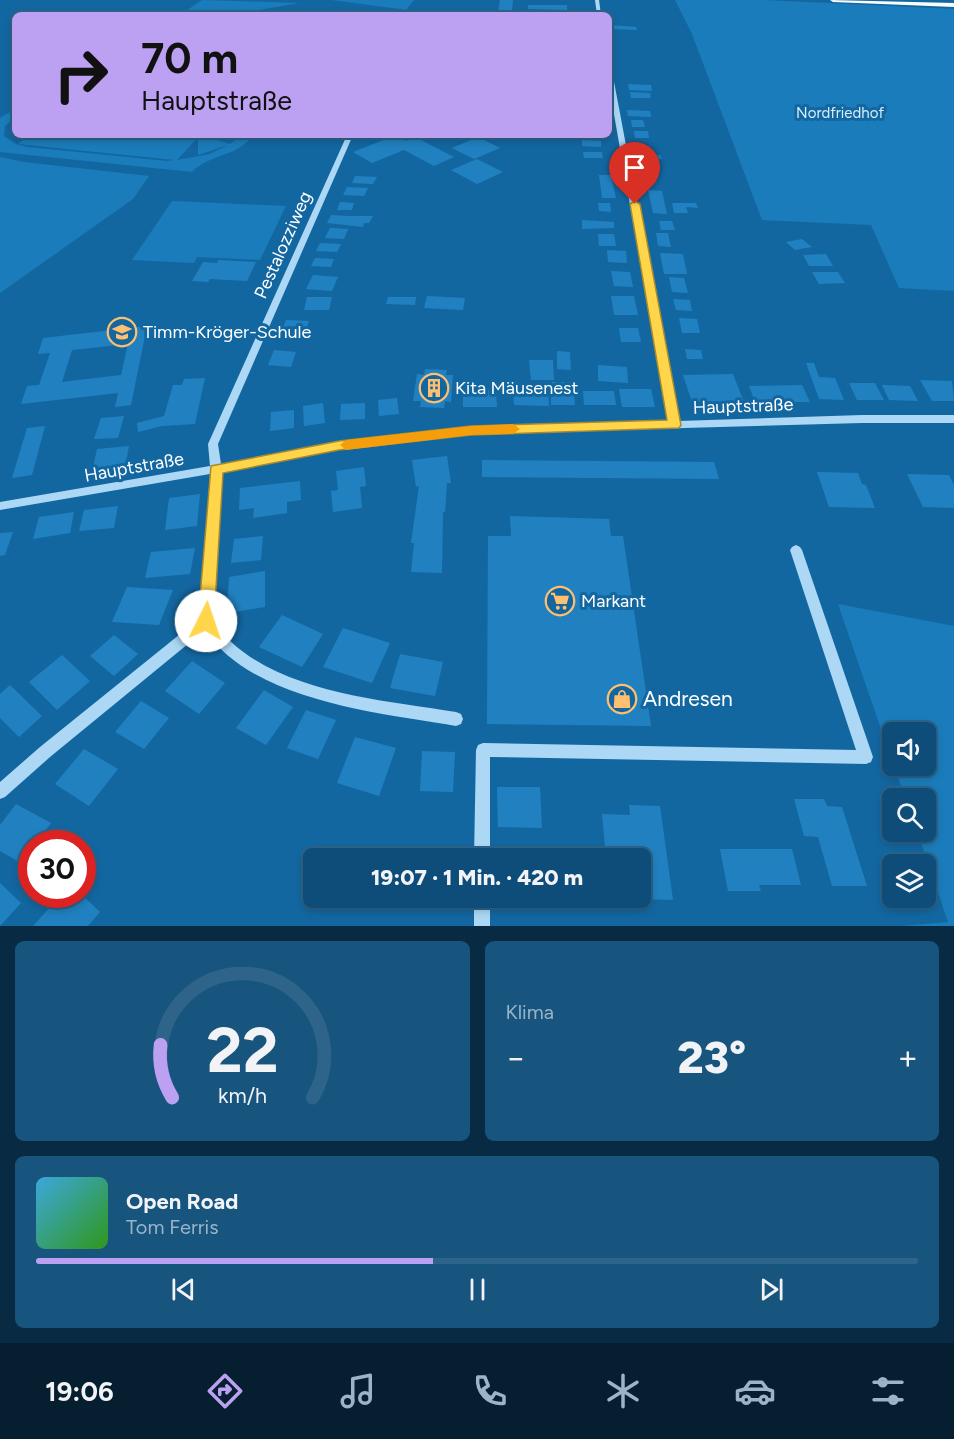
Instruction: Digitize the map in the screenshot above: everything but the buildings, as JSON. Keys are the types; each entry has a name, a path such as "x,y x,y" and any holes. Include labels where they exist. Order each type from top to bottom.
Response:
{"main road":[{"path":"832,0 954,5"}],"street":[{"path":"612,87 674,425"},
{"name":"Pestalozziweg","path":"206,621 216,469 213,444 349,138"},
{"name":"Hauptstraße","path":"0,506 339,446 471,430 862,419 954,419"},
{"path":"482,848 483,750 866,757 796,550"},
{"path":"0,792 45,752 206,621 222,642 265,672 331,698 456,719"},
{"path":"482,908 482,926"}],"green space":[{"path":"202,0 299,3 255,12 184,12"},
{"path":"332,0 414,0 406,10"},
{"name":"Nordfriedhof","path":"675,0 764,0 954,9 954,291 899,288 871,225 762,220 692,34"},
{"path":"12,111 12,120 5,126 4,136 16,144 167,161 174,160 18,144 26,138 197,138 177,160 210,154 228,145 198,155 198,139 214,139 230,144 235,140 222,138 250,138 240,148 199,166 192,172 0,152 0,118"},
{"path":"0,157 24,162 149,176 133,199 0,293"},
{"path":"172,201 286,206 260,260 197,257 194,263 132,260"},
{"path":"838,604 954,626 954,926 901,926 948,922 936,887 936,854 925,854 921,842 936,842 936,788 902,788 898,776 936,776 936,722 882,722 882,732"}],"slow traffic":[{"path":"346,445 471,430 513,429"}],"place":[{"name":"Timm-Kröger-Schule","path":"122,332"},
{"name":"Kita Mäusenest","path":"434,388"},
{"name":"Markant","path":"560,601"},
{"name":"Andresen","path":"622,699"}],"route":[{"path":"206,621 216,469 339,446 471,430 674,425 635,204"}]}
